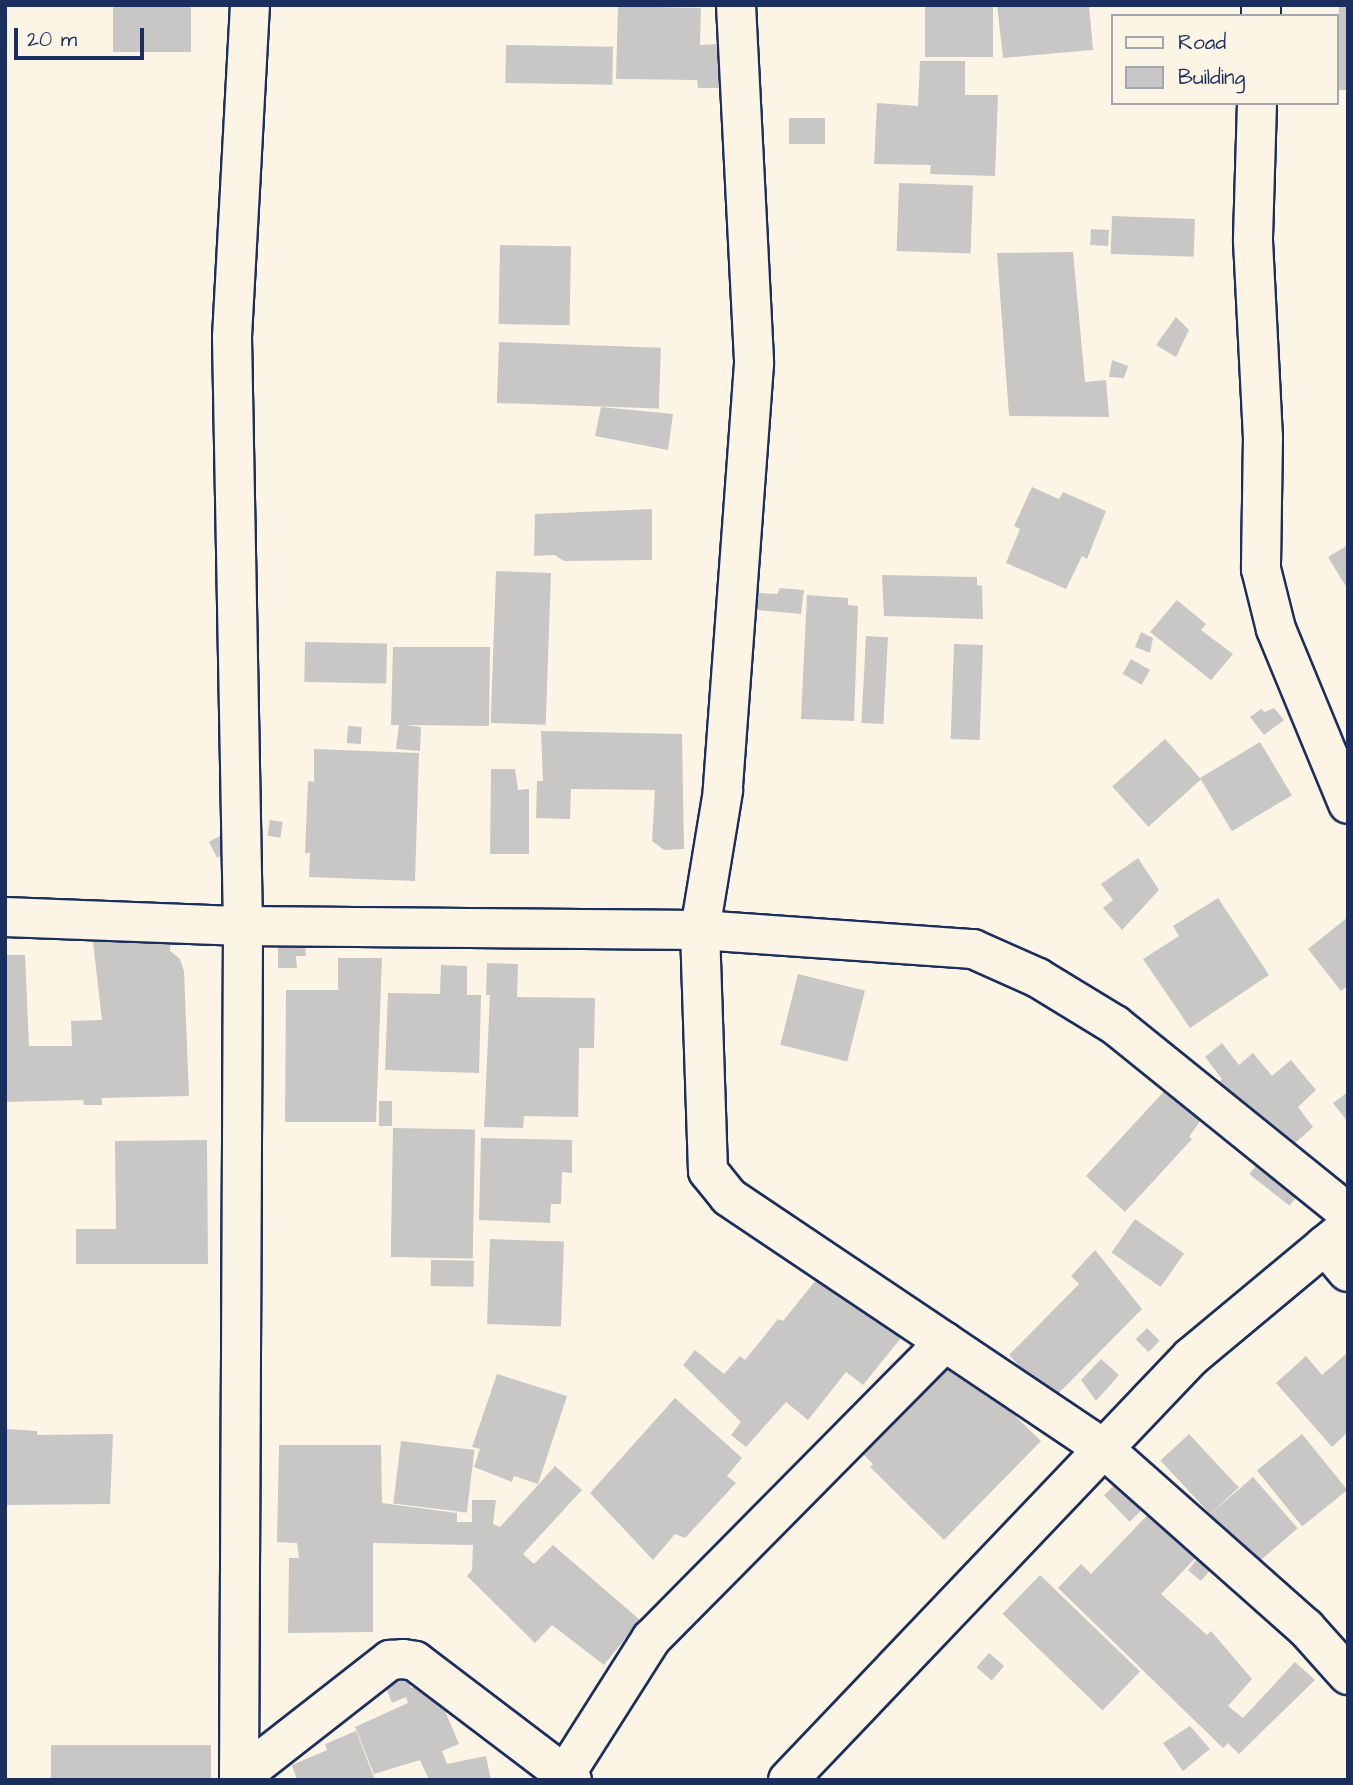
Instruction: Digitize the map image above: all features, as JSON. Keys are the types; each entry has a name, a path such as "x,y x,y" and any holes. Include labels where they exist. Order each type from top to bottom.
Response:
{"street":[{"path":"239,1779 243,926 232,337 250,5"},
{"path":"736,5 754,364 723,790 700,930 708,1171 729,1197 1103,1448 1306,1628 1348,1675"},
{"path":"1258,105 1253,241 1264,437 1261,569 1276,629 1348,804"},
{"path":"5,917 243,926 700,930 973,949 1038,978 1115,1025 1348,1213"},
{"path":"788,1780 1191,1357 1340,1248"},
{"path":"239,1779 390,1660 403,1659 415,1661 569,1776 651,1639 945,1342"}],"building":[{"path":"113,5 191,5 191,52 113,52"},
{"path":"925,5 993,5 993,57 925,57"},
{"path":"997,5 1089,5 1093,50 1003,58"},
{"path":"1339,5 1348,5 1348,90 1339,90"},
{"path":"618,6 701,8 700,45 719,44 721,88 698,88 697,80 616,79"},
{"path":"506,45 613,47 612,85 505,83"},
{"path":"920,61 965,61 965,95 998,95 995,176 930,174 931,165 874,164 877,103 918,106"},
{"path":"789,118 825,118 825,144 789,144"},
{"path":"899,183 973,186 971,254 897,251"},
{"path":"1112,216 1195,219 1194,257 1111,254"},
{"path":"1091,229 1109,230 1108,246 1090,245"},
{"path":"500,245 571,246 570,325 499,324"},
{"path":"1073,252 1085,382 1106,380 1109,417 1009,416 997,253"},
{"path":"1176,317 1189,330 1176,357 1156,345"},
{"path":"499,342 661,348 659,409 497,403"},
{"path":"1112,360 1128,366 1124,378 1109,377"},
{"path":"601,407 673,414 668,450 595,436"},
{"path":"1032,487 1059,499 1063,492 1106,511 1087,559 1082,556 1066,589 1006,563 1020,529 1014,526"},
{"path":"652,509 652,560 564,561 555,555 534,556 535,514"},
{"path":"1348,545 1348,590 1328,557"},
{"path":"496,571 551,573 546,725 491,723"},
{"path":"882,575 977,577 977,585 982,586 983,619 884,616"},
{"path":"780,588 804,590 801,614 755,610 757,593 777,594"},
{"path":"807,595 848,598 848,605 858,606 854,721 801,719"},
{"path":"1177,600 1206,624 1201,630 1233,654 1211,680 1150,632"},
{"path":"1141,632 1153,638 1150,653 1135,647"},
{"path":"866,636 888,637 883,724 861,723"},
{"path":"305,642 387,643 386,683 304,682"},
{"path":"954,644 983,645 980,740 951,739"},
{"path":"393,647 490,647 489,726 405,725 421,727 420,751 396,749 399,725 391,725"},
{"path":"1131,659 1150,670 1142,685 1122,674"},
{"path":"1274,708 1284,720 1264,735 1250,717 1261,709 1265,712"},
{"path":"348,726 362,727 361,744 347,743"},
{"path":"541,731 682,734 684,849 664,850 652,841 655,790 571,789 570,819 536,818 537,781 543,781"},
{"path":"1165,739 1201,779 1148,827 1112,787"},
{"path":"1260,742 1292,795 1232,831 1200,778"},
{"path":"314,749 419,753 415,881 309,877 310,853 305,853 308,781 314,782"},
{"path":"491,769 515,769 518,790 529,789 529,854 490,854"},
{"path":"270,820 283,822 280,838 267,836"},
{"path":"224,834 232,850 217,858 209,842"},
{"path":"1138,858 1159,890 1122,930 1103,908 1113,900 1101,884"},
{"path":"1218,898 1269,975 1190,1028 1143,959 1179,936 1173,926"},
{"path":"1348,917 1348,985 1341,991 1308,949"},
{"path":"170,940 170,951 180,959 184,971 189,1096 102,1098 102,1105 84,1105 83,1100 5,1102 5,955 25,955 29,1046 72,1046 71,1021 102,1020 93,942"},
{"path":"278,943 305,943 306,956 296,956 297,968 278,968"},
{"path":"338,958 382,958 376,1122 285,1122 286,990 338,990"},
{"path":"487,963 518,964 517,997 595,998 594,1048 579,1048 578,1117 524,1116 523,1128 484,1127 490,995 486,995"},
{"path":"441,965 467,966 467,995 481,995 479,1073 385,1070 388,993 440,994"},
{"path":"798,974 865,991 847,1062 780,1045"},
{"path":"1222,1043 1239,1065 1253,1053 1272,1076 1291,1060 1316,1090 1298,1107 1313,1127 1285,1152 1272,1145 1219,1082 1222,1079 1205,1057"},
{"path":"1168,1087 1206,1113 1189,1137 1192,1139 1125,1212 1086,1176"},
{"path":"1348,1092 1348,1122 1333,1103"},
{"path":"379,1101 392,1101 392,1126 379,1126"},
{"path":"393,1128 475,1129 473,1258 391,1257"},
{"path":"481,1138 572,1140 572,1173 562,1172 561,1204 551,1204 550,1223 479,1220"},
{"path":"207,1140 208,1264 76,1264 76,1229 116,1229 115,1141"},
{"path":"1266,1153 1306,1184 1290,1206 1249,1174"},
{"path":"1135,1219 1184,1253 1161,1287 1111,1253"},
{"path":"490,1239 564,1242 561,1327 487,1324"},
{"path":"1095,1250 1142,1309 1052,1400 1009,1355 1079,1284 1071,1276"},
{"path":"431,1260 474,1261 474,1287 431,1286"},
{"path":"824,1270 905,1333 863,1385 846,1372 808,1420 786,1402 746,1447 731,1435 741,1422 683,1365 695,1350 724,1374 740,1356 745,1360 778,1319 783,1321"},
{"path":"1147,1328 1160,1341 1148,1352 1136,1339"},
{"path":"1346,1354 1348,1432 1332,1447 1276,1383 1306,1356 1322,1375"},
{"path":"954,1357 1041,1441 944,1540 870,1467 873,1464 861,1452"},
{"path":"1101,1359 1119,1375 1096,1401 1081,1380"},
{"path":"497,1374 567,1396 538,1484 514,1476 512,1482 474,1467 480,1449 472,1447"},
{"path":"675,1398 742,1458 727,1476 736,1483 685,1538 675,1534 653,1560 590,1493"},
{"path":"7,1429 37,1431 37,1435 113,1434 110,1504 6,1505"},
{"path":"1189,1434 1239,1487 1210,1514 1160,1461"},
{"path":"1302,1434 1347,1490 1302,1526 1257,1471"},
{"path":"401,1441 474,1450 467,1513 393,1504"},
{"path":"279,1445 381,1445 382,1503 457,1513 457,1522 472,1522 472,1500 496,1500 493,1524 500,1527 555,1466 582,1490 523,1554 534,1564 553,1545 640,1620 604,1665 552,1625 535,1643 467,1576 472,1570 473,1545 373,1543 373,1632 288,1633 289,1558 299,1558 297,1543 277,1542"},
{"path":"1127,1473 1153,1500 1130,1522 1104,1495"},
{"path":"1253,1477 1298,1528 1254,1566 1209,1515"},
{"path":"1159,1503 1205,1548 1161,1594 1207,1635 1211,1631 1252,1679 1228,1706 1243,1718 1295,1662 1315,1680 1239,1754 1228,1743 1223,1748 1058,1588 1081,1564 1091,1574"},
{"path":"1204,1551 1217,1562 1201,1581 1188,1570"},
{"path":"1040,1575 1140,1672 1102,1710 1002,1614"},
{"path":"989,1653 1004,1666 992,1680 977,1667"},
{"path":"406,1676 411,1688 432,1680 459,1744 442,1751 447,1764 486,1756 491,1780 429,1780 420,1760 374,1774 355,1727 408,1703 406,1697 392,1703 385,1685"},
{"path":"1190,1726 1210,1749 1183,1771 1163,1743"},
{"path":"356,1731 375,1780 297,1780 292,1765 327,1750 325,1744"},
{"path":"51,1745 211,1745 211,1780 51,1780"}]}
